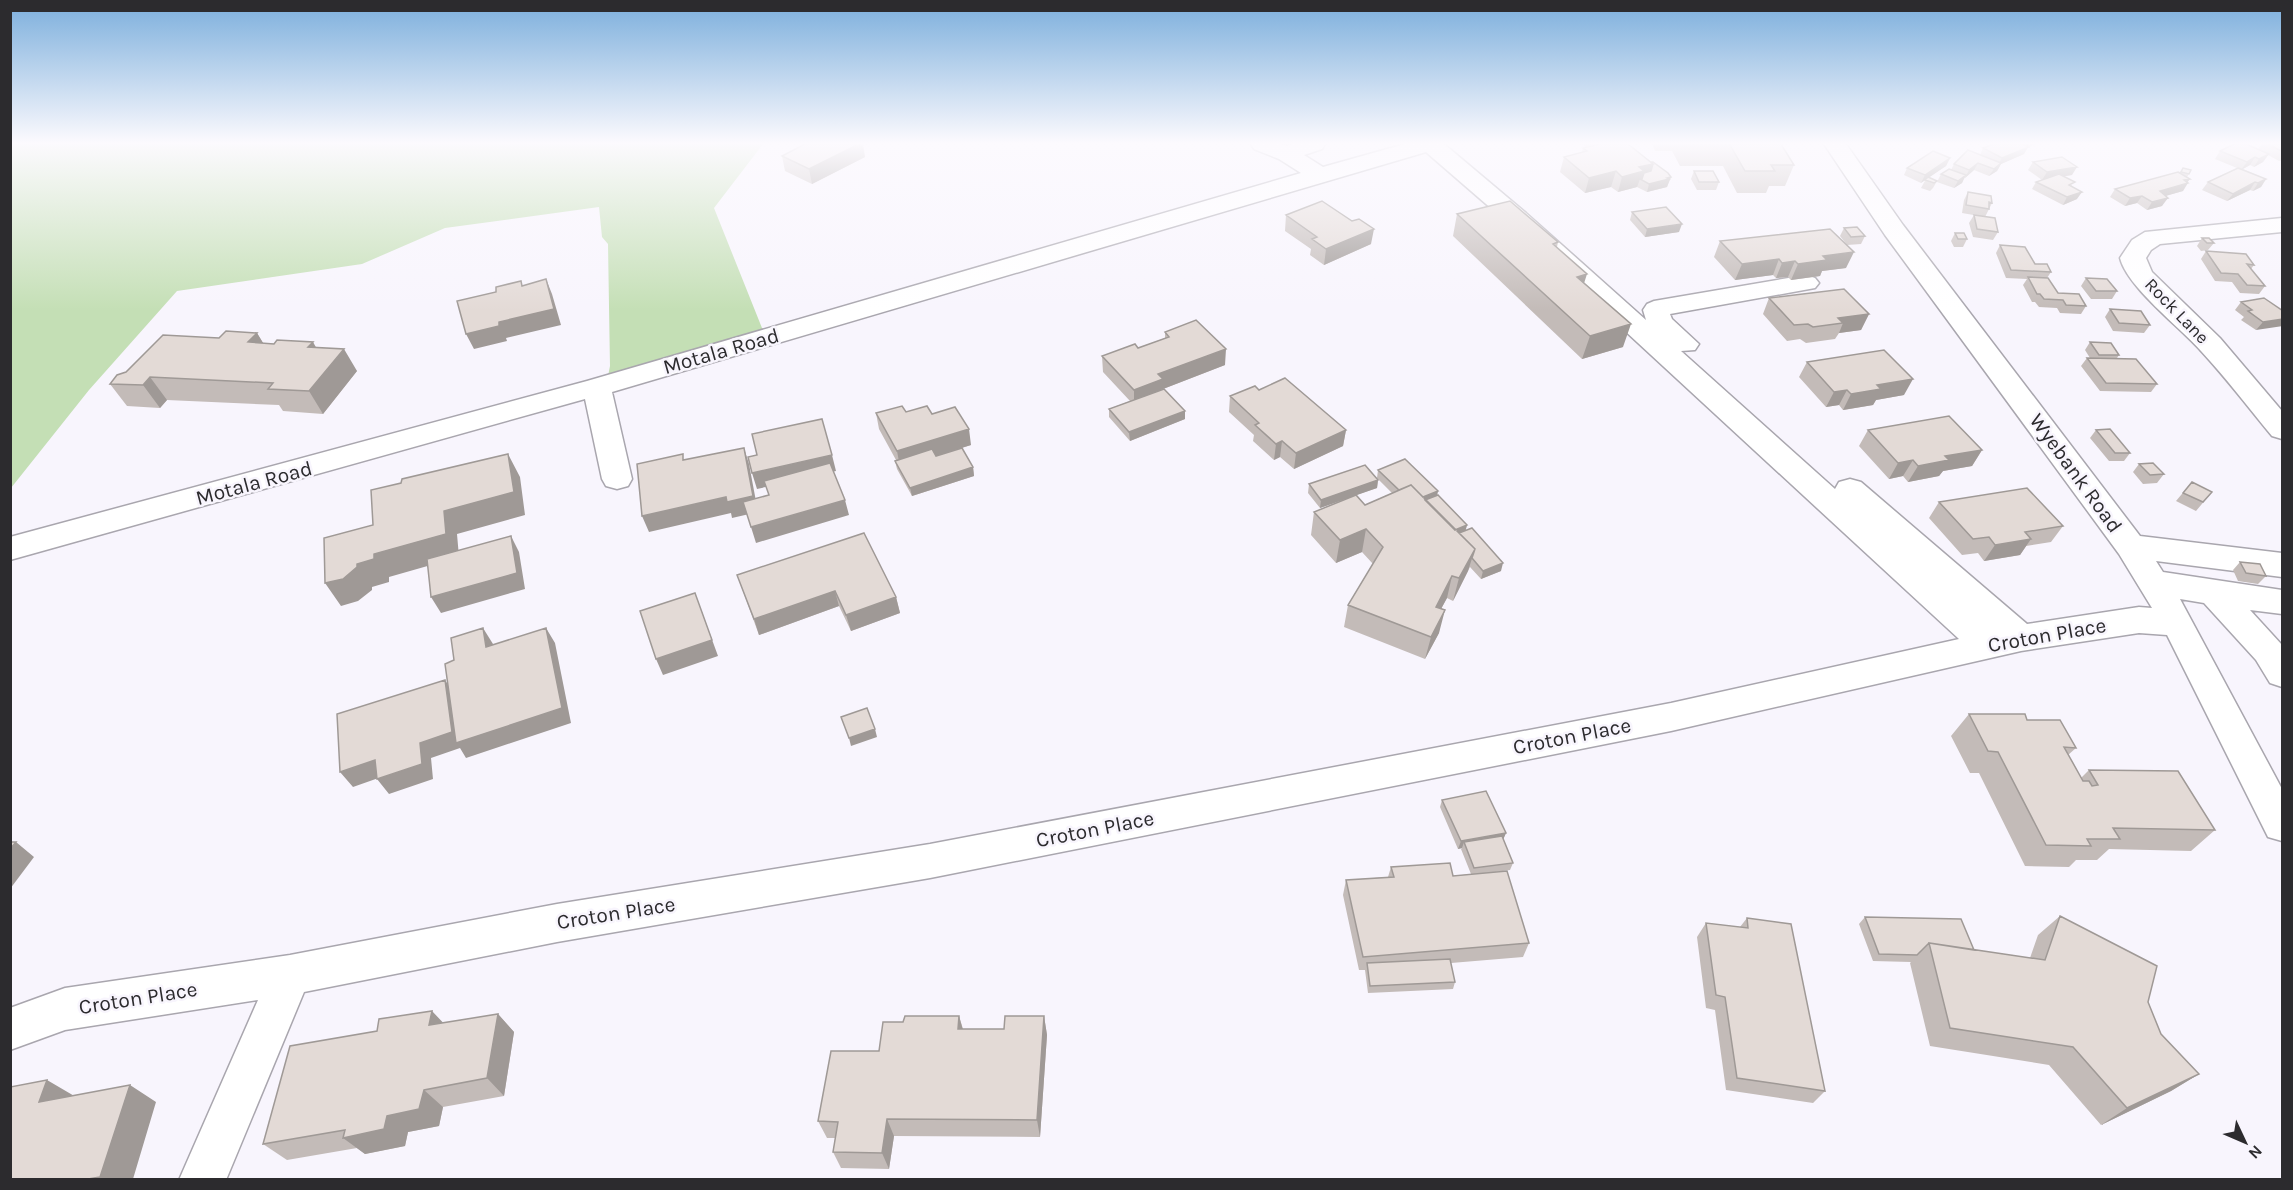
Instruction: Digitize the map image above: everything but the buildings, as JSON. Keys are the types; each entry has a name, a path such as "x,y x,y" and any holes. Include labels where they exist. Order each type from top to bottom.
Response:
{"street":[{"name":"Motala Road","path":"10,549 597,387 1235,200"},
{"path":"1495,200 2005,642"},
{"name":"Wyebank Road","path":"1873,200 2130,546 2178,623 2283,825"},
{"name":"Rock Lane","path":"2283,225 2154,237 2141,245 2133,258 2135,266 2143,277 2210,344 2283,429"},
{"path":"1806,283 1663,307 1656,310 1656,315 1665,327 2005,642"},
{"path":"597,387 617,479"},
{"path":"2130,546 2283,565"},
{"path":"2154,583 2283,602"},
{"path":"2214,592 2268,651 2283,673"},
{"name":"Croton Place","path":"10,1029 65,1009 290,975 557,922 930,861 1671,717 2005,642 2139,620 2178,623"},
{"path":"202,1179 290,975"}],"green space":[{"path":"11,200 720,200 714,208 766,338 606,386 610,366 608,244 602,237 599,207 445,228 362,264 177,291 89,390 11,488"}]}
